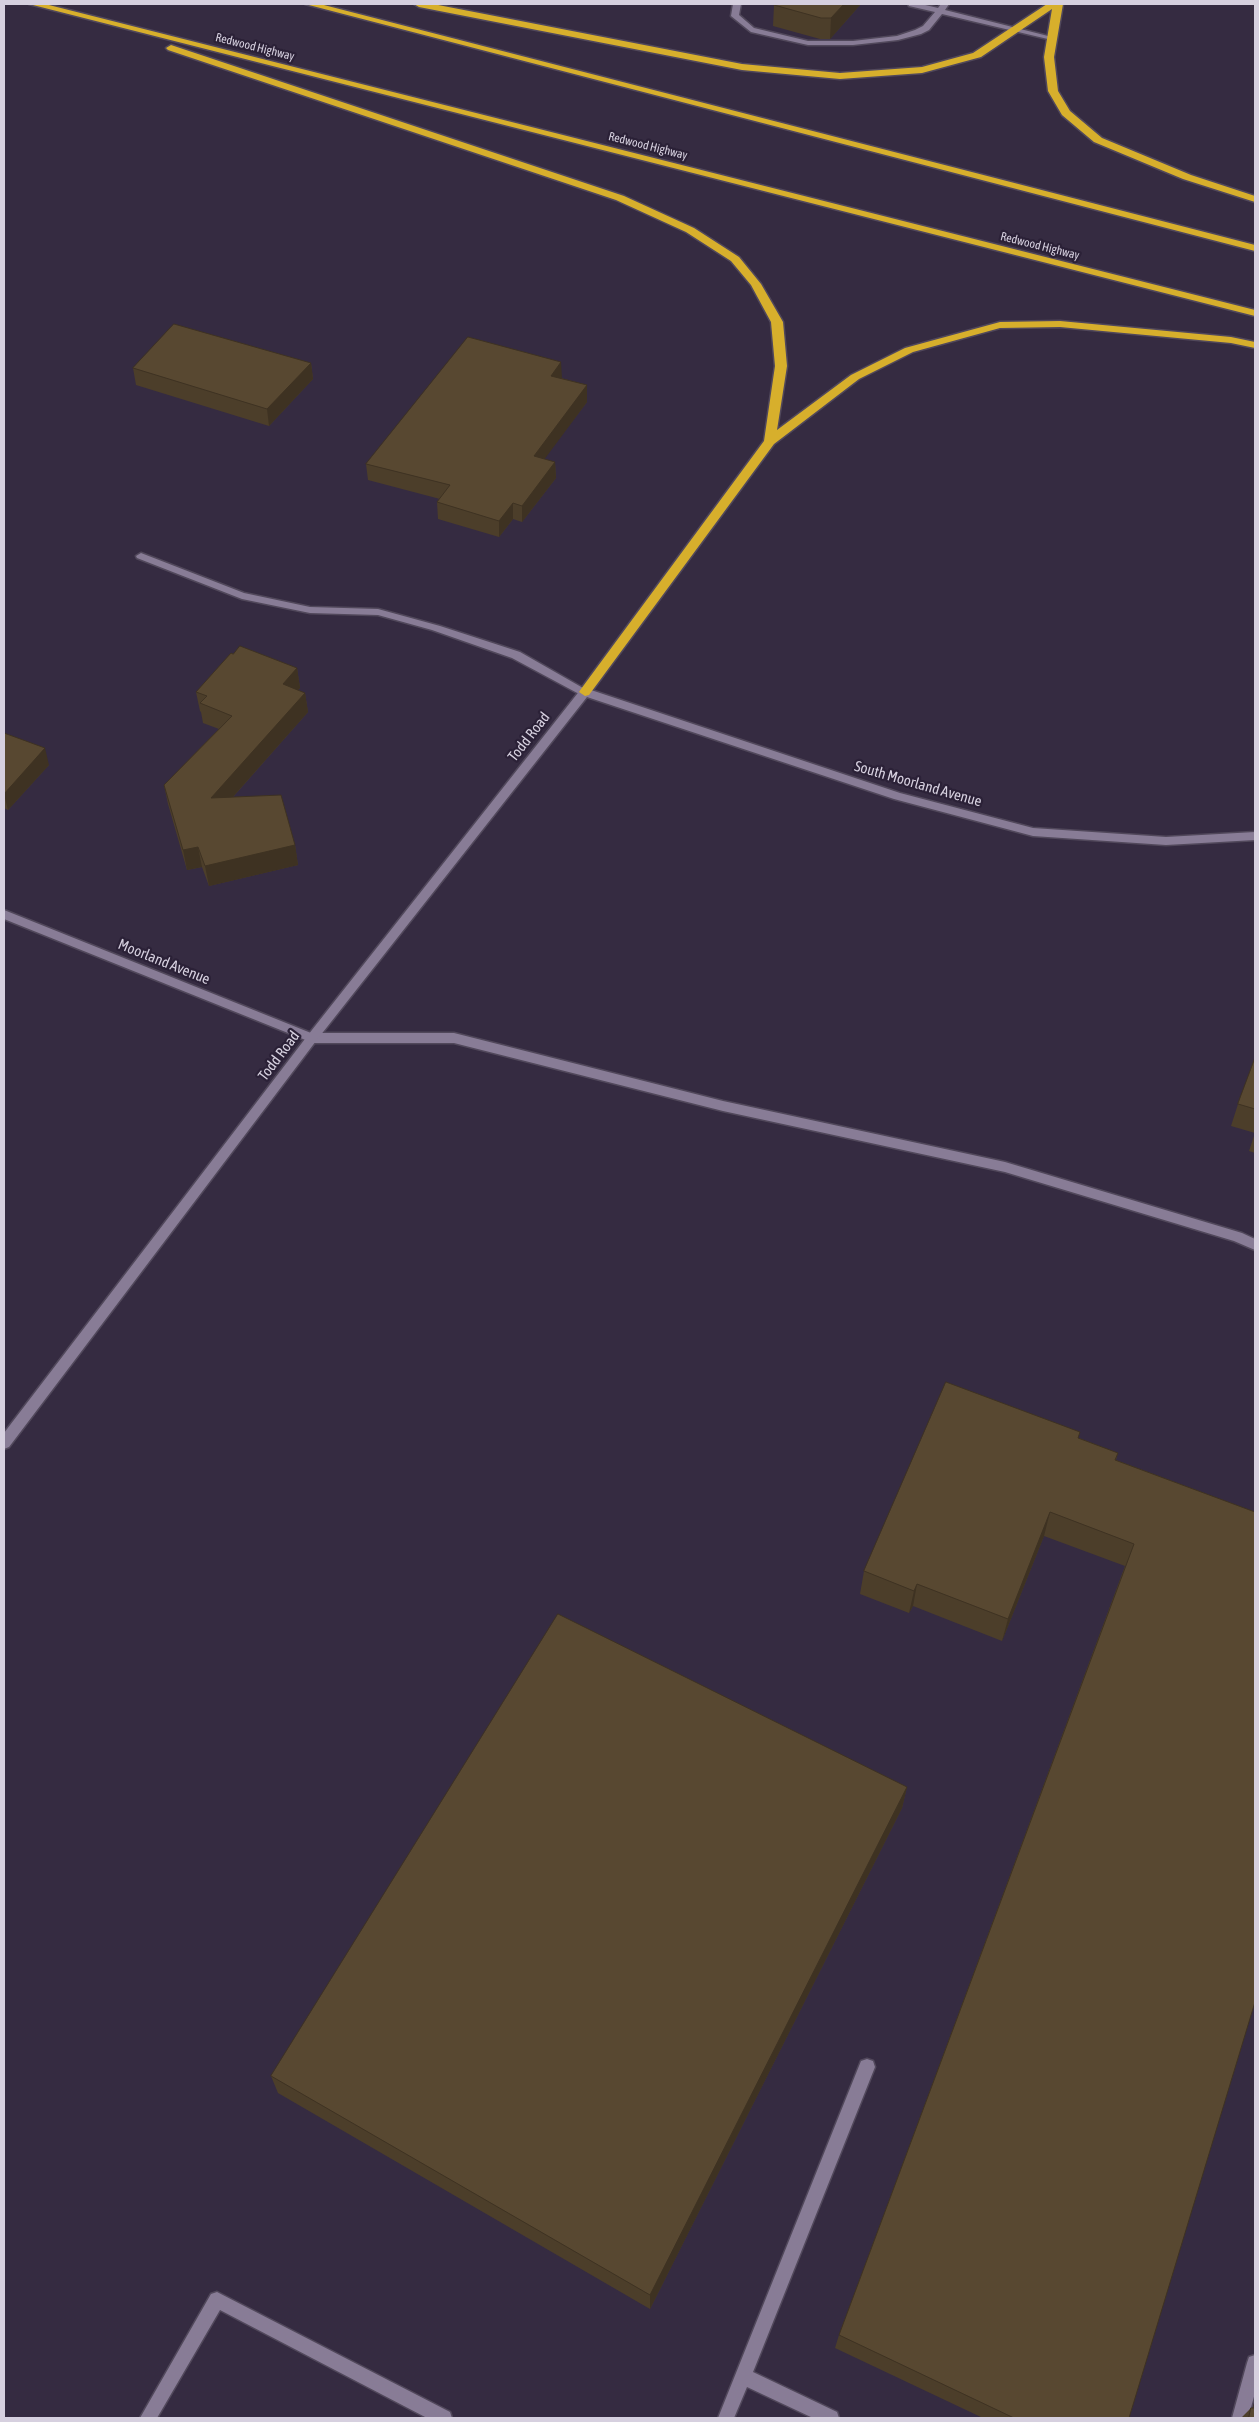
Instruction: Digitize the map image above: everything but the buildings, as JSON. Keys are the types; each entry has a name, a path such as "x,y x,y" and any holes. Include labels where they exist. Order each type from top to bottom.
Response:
{"highway":[{"name":"Redwood Highway","path":"34,4 1255,313"},
{"path":"310,4 1255,248"},
{"path":"419,4 742,67 840,76 922,70 977,55 1053,4"},
{"path":"1058,4 1049,57 1053,91 1066,113 1098,140 1187,177 1255,200"},
{"path":"58,10 620,198 690,230 735,259 756,284 777,322 782,366 770,441"},
{"path":"585,692 770,441 855,377 901,354 1000,325 1060,324 1231,340 1255,345"}],"main road":[{"path":"738,4 735,16 751,30 808,43 853,43 898,38 926,28 942,7"},
{"path":"912,4 942,7 1052,38"},
{"name":"South Moorland Avenue","path":"140,556 242,596 310,610 378,612 436,628 516,655 585,692 898,796 1033,832 1166,841 1255,836"},
{"name":"Todd Road","path":"4,1443 312,1038 585,692"},
{"name":"Moorland Avenue","path":"4,914 312,1038"},
{"path":"312,1038 454,1038 723,1106 1005,1167 1238,1237 1255,1245"},
{"path":"726,2418 867,2067"},
{"path":"148,2418 217,2300 444,2418"},
{"path":"1240,2418 1255,2363"},
{"path":"743,2376 831,2418"}]}
